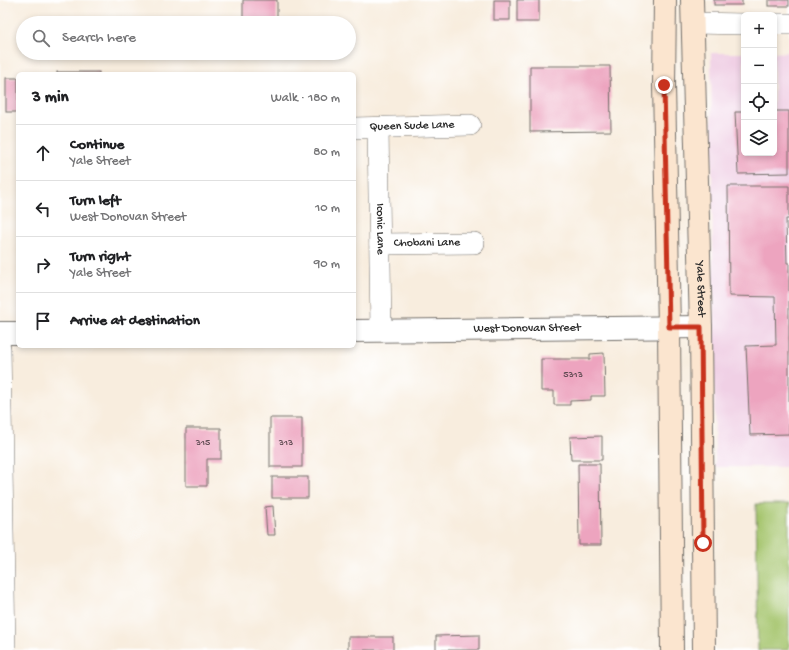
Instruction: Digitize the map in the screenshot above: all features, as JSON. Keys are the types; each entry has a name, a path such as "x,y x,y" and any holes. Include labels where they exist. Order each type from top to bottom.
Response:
{"main road":[{"path":"665,0 664,85 669,327 672,650"},
{"name":"Yale Street","path":"692,0 701,327 704,650"},
{"path":"671,544 703,543"}],"street":[{"path":"693,23 741,24"},
{"path":"777,24 789,24"},
{"name":"Queen Sude Lane","path":"356,128 470,125"},
{"name":"Iconic Lane","path":"378,128 381,330"},
{"name":"Chobani Lane","path":"380,244 474,243"},
{"name":"West Donovan Street","path":"356,330 701,327"},
{"path":"0,334 16,333"},
{"path":"0,348 5,650"}],"shaded area":[{"path":"789,52 789,467 715,467 711,53 741,53 741,156 777,156 777,53"}],"green space":[{"path":"756,504 789,504 789,650 758,650"}],"building":[{"path":"243,0 277,0 277,16 243,16"},
{"path":"494,0 510,0 510,20 494,20"},
{"path":"517,0 539,0 539,22 517,22"},
{"path":"714,0 742,0 742,5 714,5"},
{"path":"768,0 789,0 789,6 768,6"},
{"path":"530,66 610,66 611,131 530,132"},
{"path":"6,78 16,78 16,112 6,112"},
{"path":"777,111 789,111 789,173 738,174 735,112 741,112 741,156 777,156"},
{"path":"728,186 789,186 789,219 786,219 787,263 789,263 789,434 750,435 746,346 776,345 775,297 729,296"},
{"path":"604,353 605,396 591,396 591,400 570,401 570,405 554,405 554,391 541,391 541,359 590,359 590,354"},
{"path":"270,418 302,418 302,467 270,467"},
{"path":"186,428 221,428 221,459 207,459 207,486 186,486"},
{"path":"602,436 602,460 571,460 570,437"},
{"path":"578,464 600,464 601,545 579,545"},
{"path":"272,477 308,477 308,498 272,498"},
{"path":"273,506 275,535 267,535 265,507"},
{"path":"479,635 479,650 436,650 436,636"},
{"path":"348,637 393,637 393,650 348,650"}],"route":[{"path":"664,85 669,327 701,327 703,543"}]}
